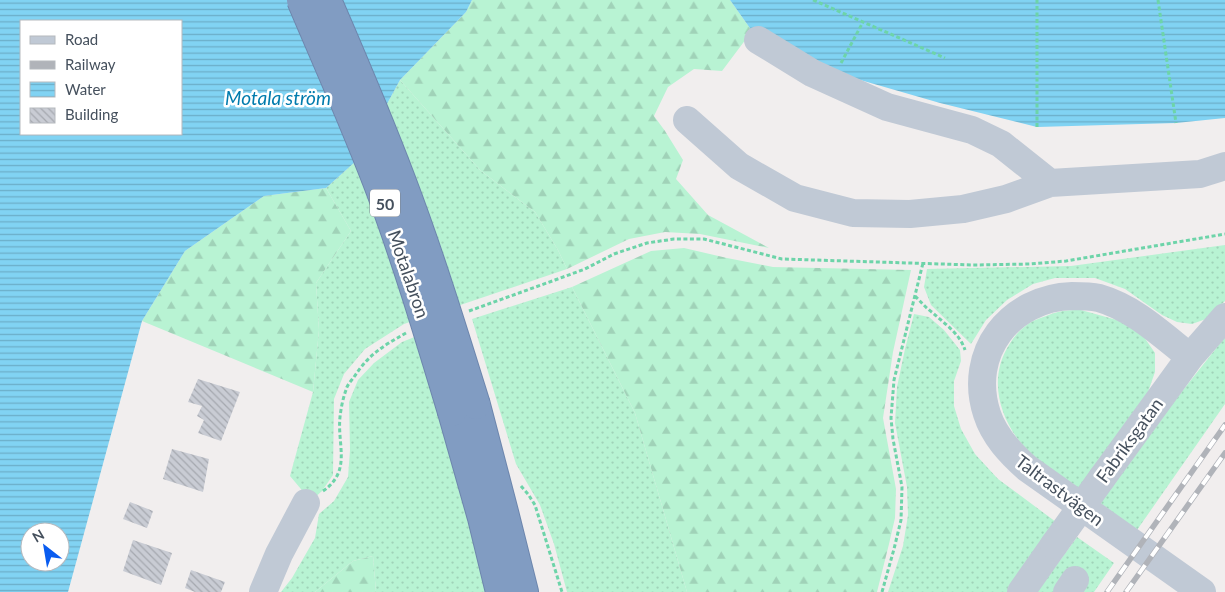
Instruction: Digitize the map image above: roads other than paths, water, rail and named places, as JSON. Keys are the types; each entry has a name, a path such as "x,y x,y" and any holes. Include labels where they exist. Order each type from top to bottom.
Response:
{"highway":[{"name":"Motalabron","path":"301,0 381,193 418,299 464,409"},
{"name":"Motalabron","path":"327,0 364,86 402,183 440,291 464,409"},
{"name":"50","path":"464,409 482,518 500,592"},
{"name":"50","path":"464,409 504,512 524,592"}],"street":[{"path":"758,40 812,73 887,107 972,130 1001,144 1050,183"},
{"path":"687,120 738,166 795,198 853,212 910,214 963,209 1006,199 1050,183 1200,174 1225,166"},
{"name":"Taltrastvägen","path":"1190,357 1134,313 1115,304 1097,297 1060,296 1040,301 1020,311 1004,327 991,347 984,364 982,387 987,414 996,434 1012,454 1027,468 1202,592"},
{"name":"Fabriksgatan","path":"1021,592 1190,357 1225,317"},
{"path":"263,592 279,554 306,503"}],"water":[{"name":"Motala ström","path":"0,0 472,0 466,12 400,80 356,161 326,188 264,196 185,251 142,321 68,592 0,592"},
{"path":"730,0 1225,0 1225,118 1176,123 1037,127 940,103 836,73 752,31"}],"railway":[{"path":"1107,592 1225,425"},
{"path":"1126,592 1225,453"}]}
